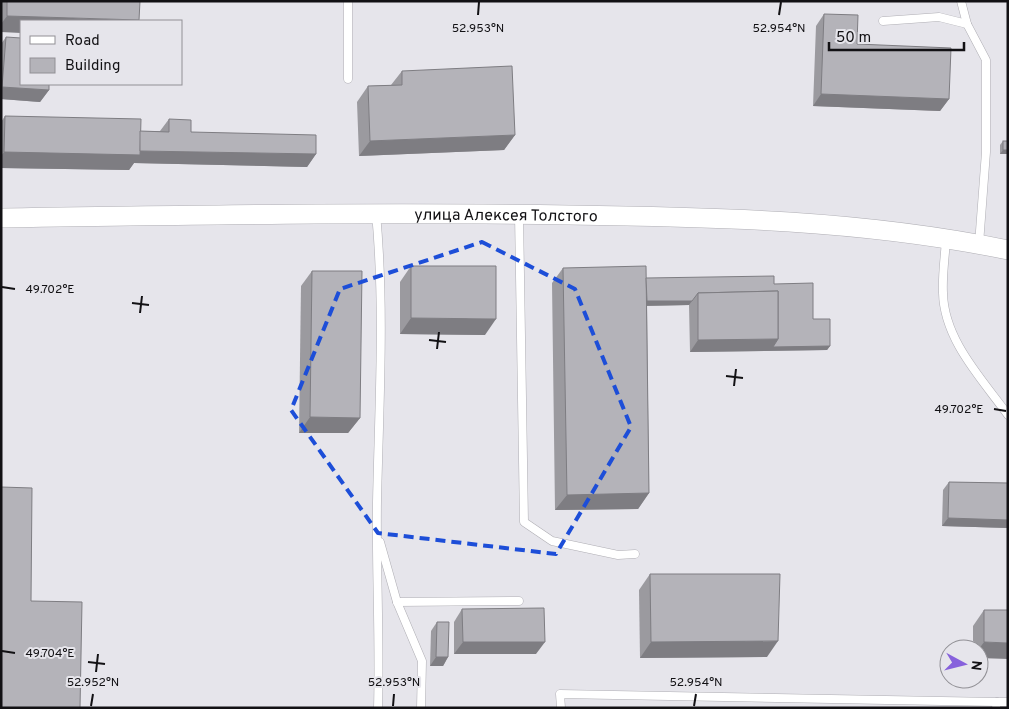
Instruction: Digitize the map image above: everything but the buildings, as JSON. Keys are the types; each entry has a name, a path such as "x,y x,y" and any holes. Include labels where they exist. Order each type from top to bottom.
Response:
{"street":[{"name":"улица Алексея Толстого","path":"1,218 376,213 690,217 805,222 946,237 1008,250"}],"lane":[{"path":"348,1 348,79"},
{"path":"961,1 967,24 986,60 986,152 979,244"},
{"path":"883,22 939,17 967,24"},
{"path":"376,213 381,267 377,531 380,644 378,708"},
{"path":"520,214 524,522 552,541 618,555 634,554"},
{"path":"946,237 943,294 946,315 958,347 1008,415"},
{"path":"377,531 397,602 422,661 422,708"},
{"path":"397,602 519,601"},
{"path":"561,708 560,694 996,705 1008,702"}],"highlighted area":[{"path":"482,242 575,289 631,427 556,554 378,533 291,410 340,289"}]}
